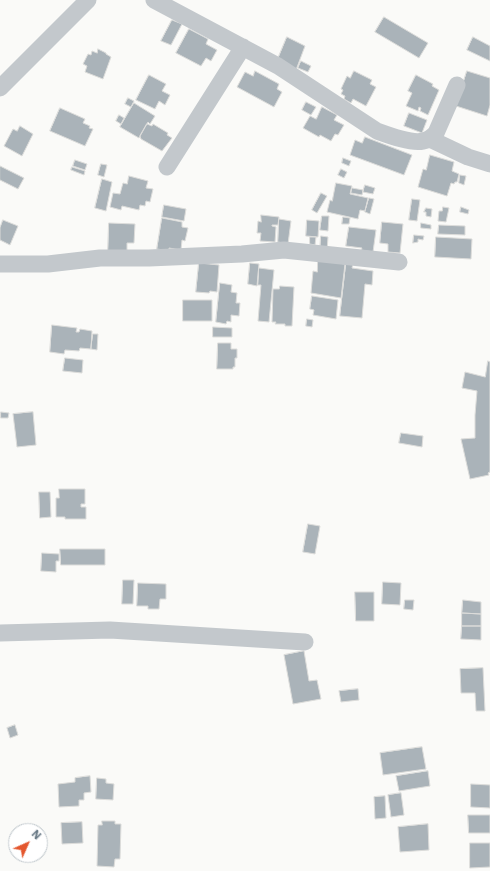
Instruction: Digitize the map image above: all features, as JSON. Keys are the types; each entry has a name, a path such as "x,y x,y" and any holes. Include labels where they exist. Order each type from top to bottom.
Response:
{"street":[{"path":"0,88 88,0"},
{"path":"154,0 278,66 377,131 394,137 421,142 430,139 436,134 457,85"},
{"path":"166,167 243,47"},
{"path":"430,139 468,157 490,164"},
{"path":"0,264 48,264 100,258 235,254 284,250 400,262"},
{"path":"0,633 110,630 305,642"}],"building":[{"path":"384,17 428,43 419,58 375,32"},
{"path":"172,20 182,24 171,45 161,41"},
{"path":"189,29 208,39 206,44 217,50 211,61 206,58 201,66 176,53"},
{"path":"287,37 305,46 296,70 277,61"},
{"path":"473,37 490,46 490,61 467,50"},
{"path":"98,49 111,57 103,79 85,72 87,66 83,64 88,54 91,55 92,51 97,53"},
{"path":"301,61 311,66 308,72 298,68"},
{"path":"255,71 279,84 277,89 282,92 274,107 237,87 245,72 253,76"},
{"path":"354,71 372,80 370,84 376,87 366,106 353,99 351,103 344,99 345,96 341,94 343,90 341,89 347,76 350,78"},
{"path":"467,71 490,78 490,105 487,116 456,106"},
{"path":"149,75 166,84 162,91 170,95 165,105 159,101 155,109 136,100"},
{"path":"416,75 433,84 432,86 439,90 428,115 420,111 421,108 419,107 418,111 406,106 412,93 408,91"},
{"path":"128,98 134,101 131,107 125,104"},
{"path":"306,102 316,107 311,115 302,110"},
{"path":"134,103 155,116 150,124 148,122 139,138 120,127"},
{"path":"322,107 337,115 334,120 344,125 338,135 335,134 331,141 320,135 319,137 303,128 310,116 316,119"},
{"path":"60,108 85,119 83,123 90,126 89,128 93,129 85,146 50,131"},
{"path":"409,113 427,120 422,133 404,126"},
{"path":"119,115 124,118 121,124 116,121"},
{"path":"147,124 152,126 153,124 168,133 167,135 172,138 162,151 141,139 140,136"},
{"path":"20,126 33,134 22,156 4,146 13,129 17,131"},
{"path":"365,137 412,155 404,175 350,155 355,140 362,143"},
{"path":"430,155 454,162 452,171 459,174 457,182 454,184 451,183 447,196 418,187 423,169 426,170"},
{"path":"343,158 351,161 349,166 342,163"},
{"path":"75,160 87,164 85,170 73,166"},
{"path":"101,164 107,165 104,177 98,175"},
{"path":"0,166 24,178 18,189 0,180"},
{"path":"72,167 85,171 84,175 71,170"},
{"path":"341,169 347,172 344,178 338,175"},
{"path":"460,175 466,176 464,185 459,183"},
{"path":"129,176 148,181 146,188 153,189 150,202 146,201 145,206 140,205 139,210 122,206 121,210 110,207 113,193 120,194 123,183 127,184"},
{"path":"102,179 112,182 106,211 95,208"},
{"path":"336,183 352,186 350,194 368,198 365,211 360,210 358,219 327,212 330,200 332,201"},
{"path":"365,185 375,188 373,194 363,192"},
{"path":"352,188 363,190 362,195 351,193"},
{"path":"321,193 327,196 317,213 312,210"},
{"path":"369,198 374,199 370,214 365,212"},
{"path":"412,199 420,200 417,221 409,220"},
{"path":"164,205 186,209 184,221 162,217"},
{"path":"443,207 449,208 446,222 438,221 439,211 442,211"},
{"path":"461,207 469,210 468,214 460,212"},
{"path":"426,208 432,209 431,217 426,216 426,212 424,212"},
{"path":"261,215 279,217 278,225 272,225 276,227 275,242 260,241 261,233 257,233 258,221 261,222"},
{"path":"322,216 329,216 328,231 320,230"},
{"path":"343,217 350,218 349,224 342,224"},
{"path":"162,218 182,222 182,227 188,228 185,241 182,240 181,250 169,248 169,251 157,249"},
{"path":"279,219 291,221 288,244 278,242"},
{"path":"3,220 18,226 10,245 0,240 0,228"},
{"path":"307,220 319,221 318,237 306,236"},
{"path":"382,222 403,224 400,253 388,252 388,244 380,243"},
{"path":"109,223 135,224 134,243 127,243 127,252 108,251"},
{"path":"421,223 431,225 431,229 421,228"},
{"path":"439,225 465,226 465,235 438,234"},
{"path":"349,227 376,230 373,252 361,250 362,248 346,246"},
{"path":"414,235 424,236 423,240 418,239 418,242 413,243"},
{"path":"321,236 328,237 327,251 320,250"},
{"path":"310,237 316,237 315,245 310,244"},
{"path":"436,237 472,239 471,259 435,257"},
{"path":"318,260 345,264 341,298 311,293 313,271 317,272"},
{"path":"199,263 219,265 217,292 196,292"},
{"path":"250,263 259,264 257,286 248,284"},
{"path":"346,264 353,264 352,268 373,271 372,285 365,284 362,318 340,316"},
{"path":"259,268 274,270 269,322 258,321 261,285 258,285"},
{"path":"220,283 232,285 231,292 237,293 236,303 240,303 239,316 231,315 231,322 227,321 226,324 216,322"},
{"path":"280,286 294,287 292,326 275,324 276,322 272,322 273,289 279,289"},
{"path":"312,296 338,300 336,319 313,315 314,310 310,309"},
{"path":"183,300 212,300 212,321 183,321"},
{"path":"307,319 313,320 312,327 306,326"},
{"path":"52,325 77,328 76,332 79,332 80,329 92,331 91,349 80,348 79,351 65,350 64,354 50,352"},
{"path":"213,327 232,328 232,337 213,337"},
{"path":"93,334 98,334 97,350 91,349"},
{"path":"218,343 231,343 231,349 237,349 237,358 235,358 235,367 233,367 233,369 217,369"},
{"path":"65,358 83,360 82,373 63,371"},
{"path":"488,361 490,362 490,472 488,473 489,475 470,479 461,439 475,438 477,391 462,388 465,372 485,377"},
{"path":"1,412 9,413 8,418 1,418"},
{"path":"33,412 36,445 17,447 13,414"},
{"path":"401,433 423,436 422,447 399,443"},
{"path":"59,489 85,489 85,504 81,504 81,507 86,507 86,519 65,519 65,517 56,517 56,498 59,498"},
{"path":"39,492 50,492 51,517 40,518"},
{"path":"308,524 320,526 315,554 303,552"},
{"path":"60,549 105,549 105,565 61,565"},
{"path":"42,553 59,554 59,561 56,561 56,572 41,571"},
{"path":"123,580 134,580 133,604 122,604"},
{"path":"383,582 401,583 400,605 382,604"},
{"path":"138,583 166,584 166,599 160,599 159,609 148,609 148,606 137,606"},
{"path":"355,592 374,592 374,621 356,621"},
{"path":"405,600 414,600 413,610 404,609"},
{"path":"463,600 481,602 481,614 462,613"},
{"path":"462,613 481,614 481,626 462,626"},
{"path":"462,626 481,626 481,640 461,639"},
{"path":"304,651 309,681 317,680 321,699 293,704 284,655"},
{"path":"483,668 485,711 476,711 475,693 461,693 460,669"},
{"path":"358,689 359,700 341,702 339,691"},
{"path":"15,725 18,735 10,738 7,728"},
{"path":"422,747 426,769 383,775 380,753"},
{"path":"428,771 430,786 399,791 396,776"},
{"path":"90,776 91,792 84,793 84,800 79,800 79,806 59,807 58,784 75,782 75,778"},
{"path":"97,778 106,779 106,783 114,784 113,800 96,799"},
{"path":"471,784 490,785 490,808 471,807"},
{"path":"401,793 404,815 391,817 388,795"},
{"path":"385,796 386,818 375,819 374,797"},
{"path":"468,815 490,815 490,833 469,833"},
{"path":"102,821 115,821 115,824 121,824 120,859 115,859 114,867 97,866 98,825 102,825"},
{"path":"82,822 83,843 62,844 61,823"},
{"path":"428,824 429,850 400,852 398,827"},
{"path":"470,843 490,843 490,867 470,868"}]}
